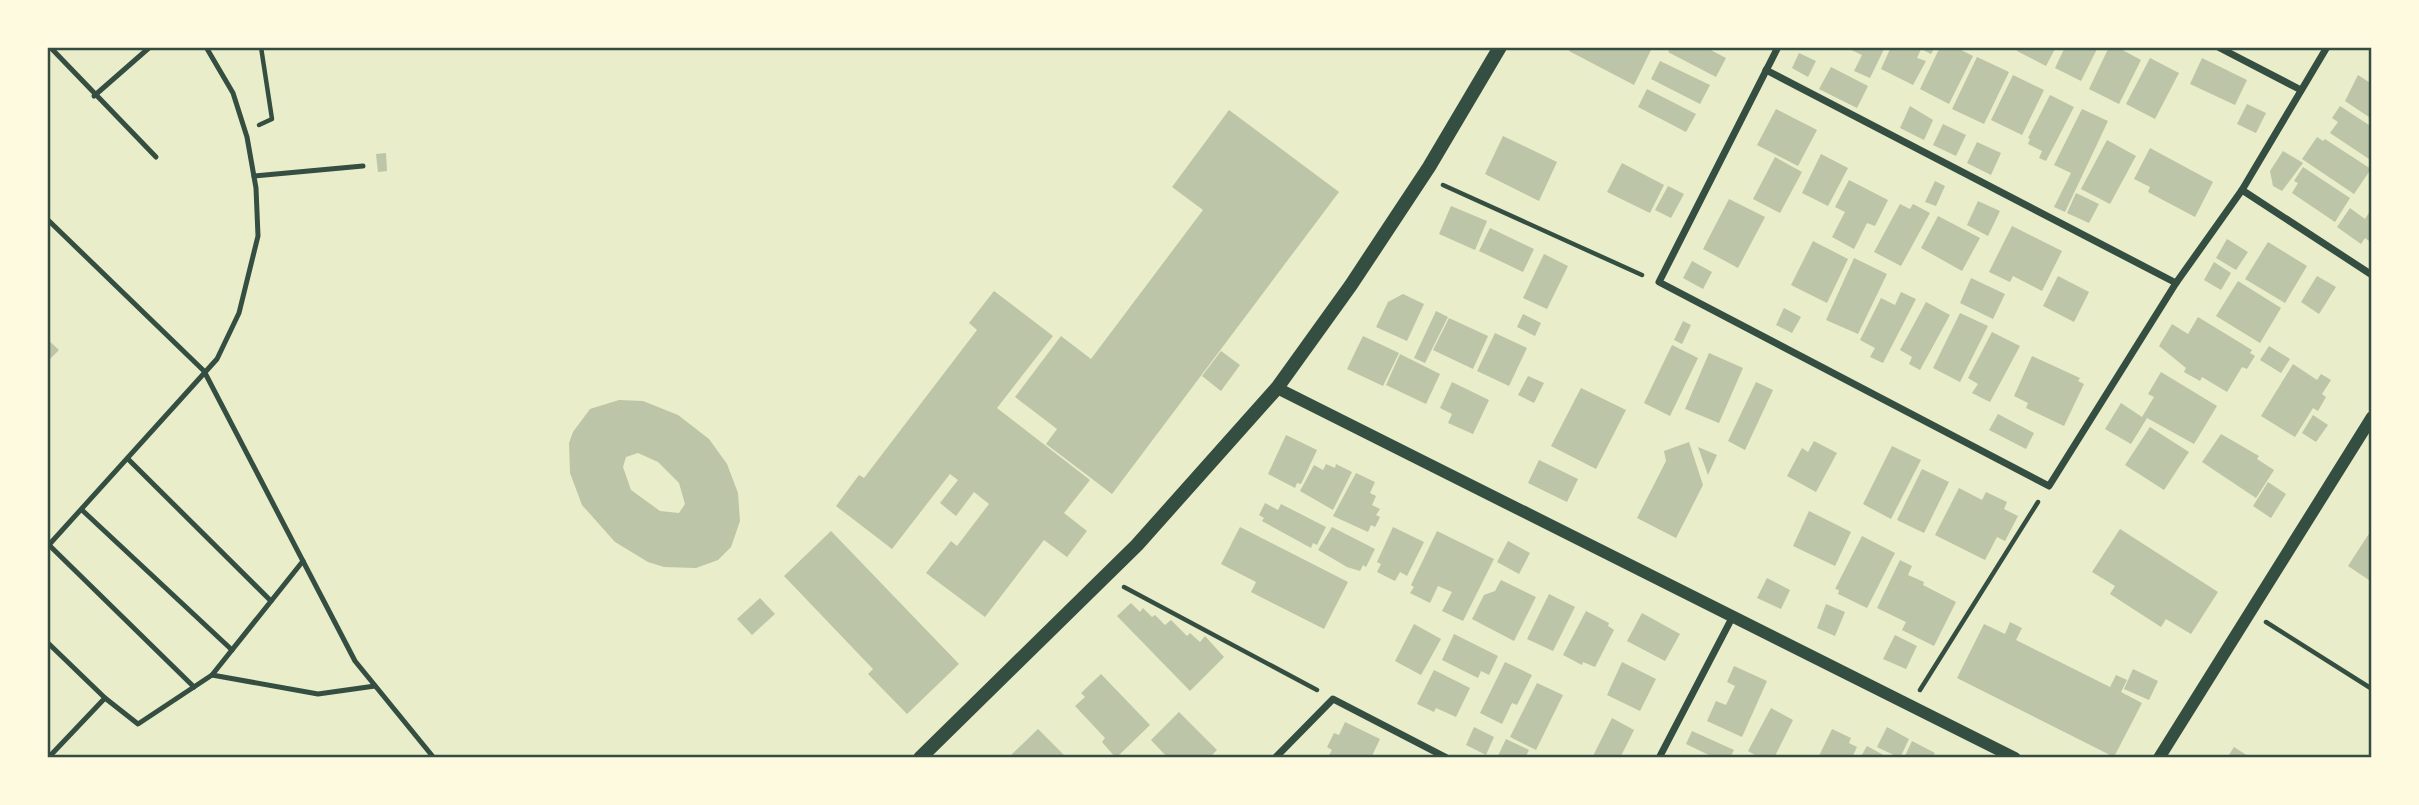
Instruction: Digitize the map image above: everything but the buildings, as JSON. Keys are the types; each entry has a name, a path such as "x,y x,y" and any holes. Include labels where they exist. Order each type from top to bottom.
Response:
{"main road":[{"path":"920,758 1137,545 1277,388 1351,285 1423,176 1500,47"}],"street":[{"path":"1778,47 1659,282 2049,486 2176,283 2242,190 2328,47"},
{"path":"2218,47 2301,90"},
{"path":"1766,70 2176,283"},
{"path":"2242,190 2372,275"},
{"path":"1277,388 2015,758"},
{"path":"2159,758 2372,417"},
{"path":"1659,758 1733,616"},
{"path":"1275,758 1333,699 1447,758"}],"lane":[{"path":"50,47 94,96 156,157"},
{"path":"94,96 150,47"},
{"path":"194,687 48,546 217,359 239,313 258,236 254,176 233,93 205,47"},
{"path":"254,176 363,166"},
{"path":"47,219 204,371 355,662 434,758"},
{"path":"128,459 271,601"},
{"path":"82,510 232,650"},
{"path":"47,642 106,698 138,724 212,676 303,561"},
{"path":"47,656 54,649"},
{"path":"212,676 318,694 375,685"},
{"path":"48,758 106,698"}],"path":[{"path":"245,132 272,119 261,47"},
{"path":"1423,176 1659,282"},
{"path":"1910,705 2049,486"},
{"path":"1105,576 1333,699"},
{"path":"2250,611 2372,689"}]}
